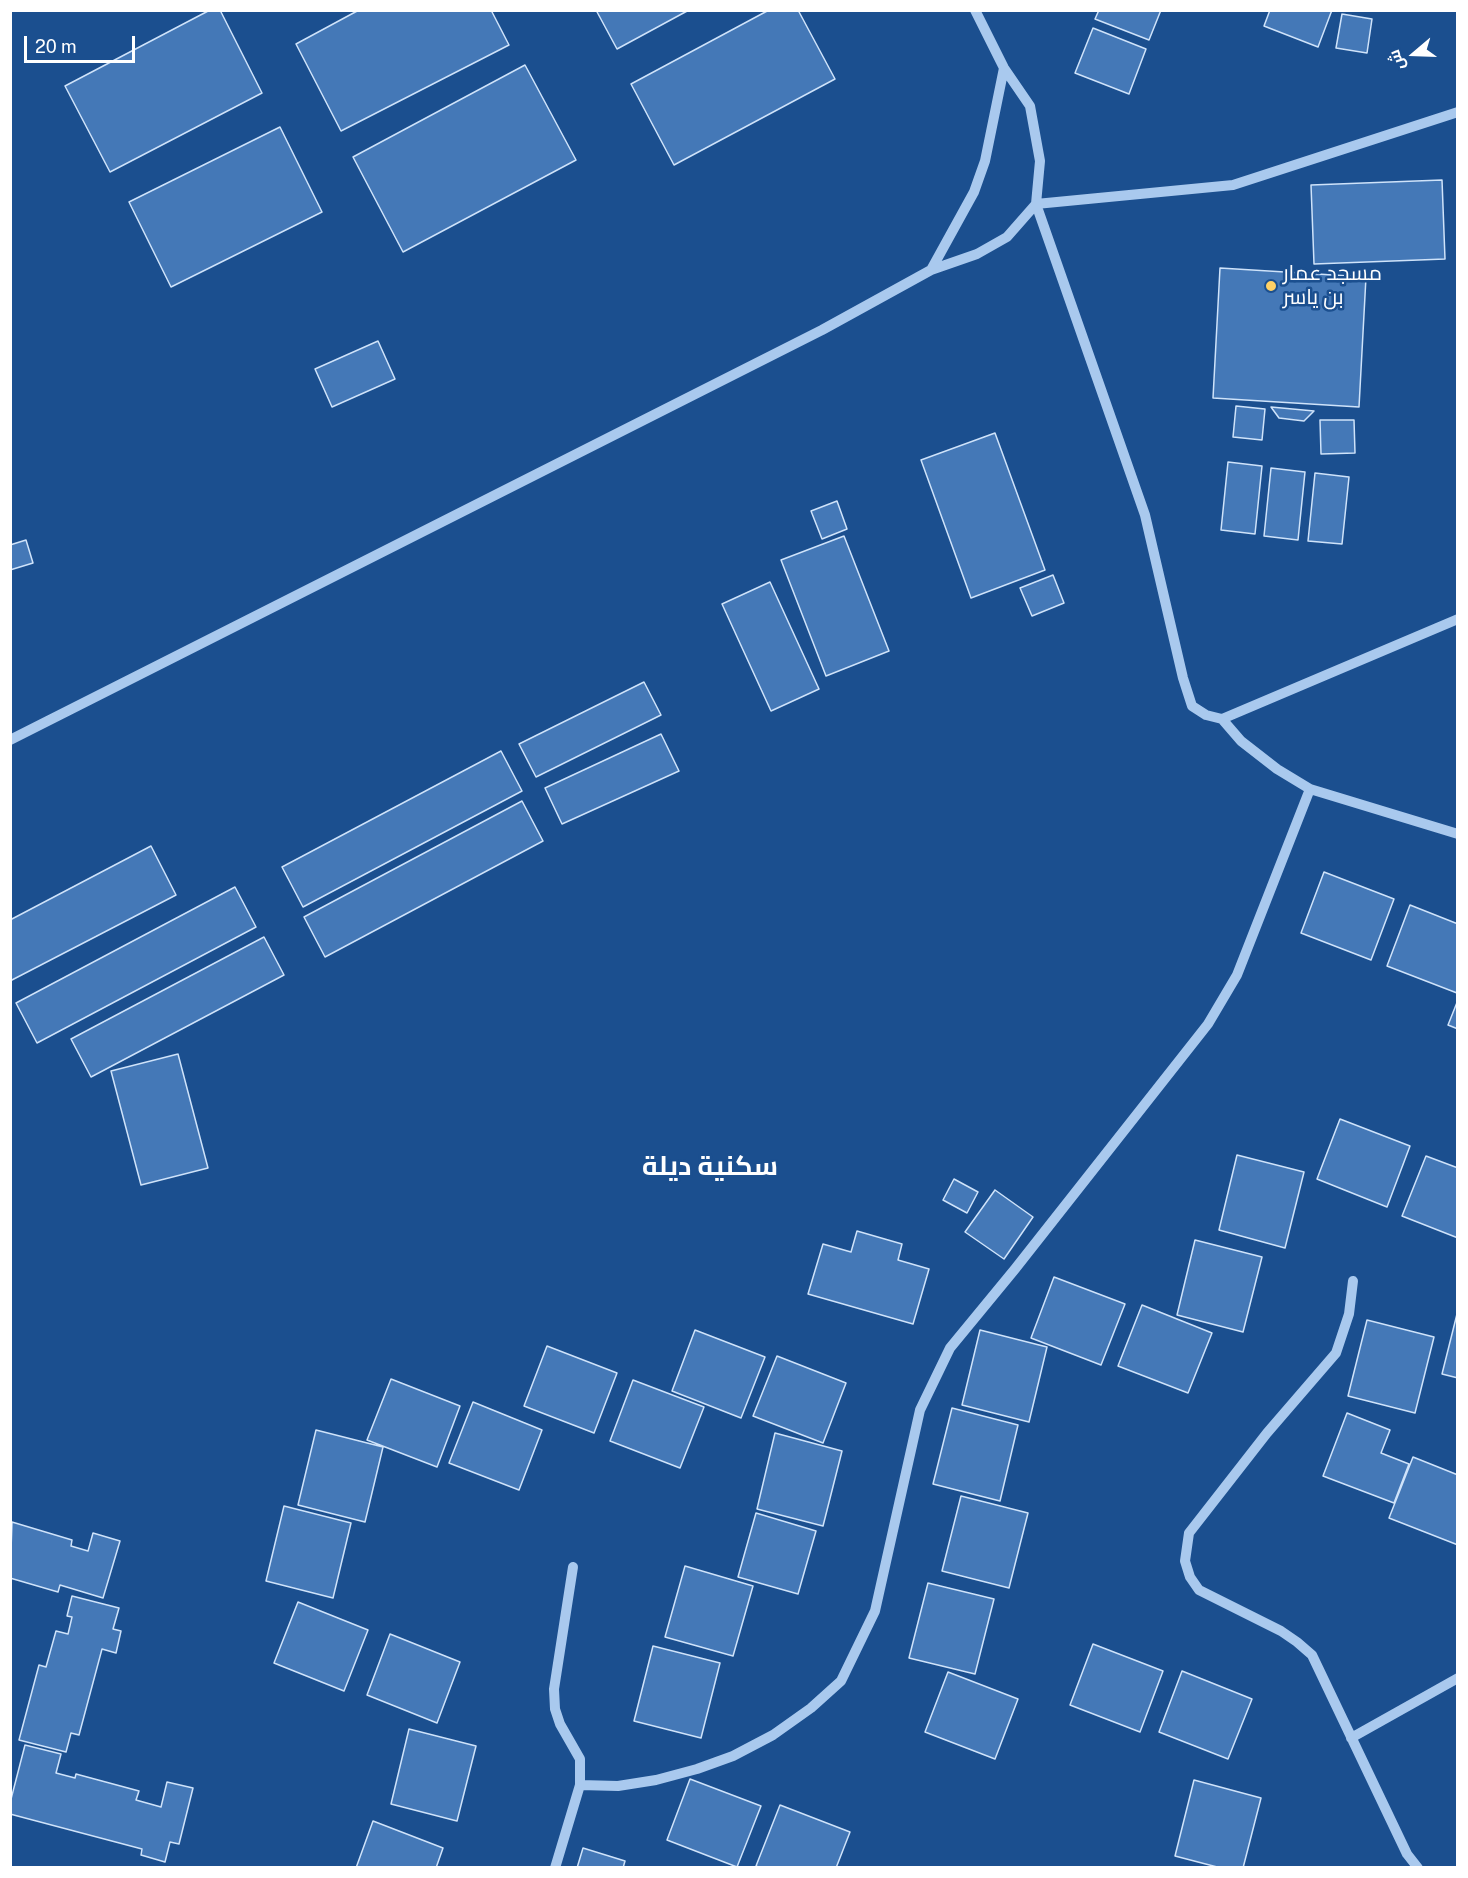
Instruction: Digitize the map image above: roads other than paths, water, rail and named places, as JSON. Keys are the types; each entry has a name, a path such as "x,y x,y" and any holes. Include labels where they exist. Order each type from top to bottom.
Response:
{"street":[{"path":"975,10 1004,68 1030,106 1040,160 1036,204 1145,515 1183,678 1192,706 1206,715 1222,719 1241,741 1277,769 1311,789 1458,834"},
{"path":"932,270 974,192 985,161 1004,68"},
{"path":"10,740 801,340 932,270 977,254 1007,237 1036,204 1233,185 1458,112"},
{"path":"1222,719 1458,619"},
{"path":"580,1785 618,1786 656,1780 734,1756 773,1736 812,1708 841,1681 875,1611 920,1410 950,1348 1208,1024 1237,975 1311,789"},
{"path":"1353,1281 1349,1314 1336,1353 1267,1433 1189,1533 1185,1561 1190,1577 1199,1590 1281,1631 1312,1655 1407,1854 1418,1868"},
{"path":"555,1868 580,1785 580,1759 560,1724 555,1709 554,1689 573,1567"},
{"path":"1351,1738 1458,1678"}],"place":[{"name":"مسجد عمار بن ياسر","path":"1271,286"}],"district":[{"name":"سكنية ديلة","path":"710,1167"}]}
